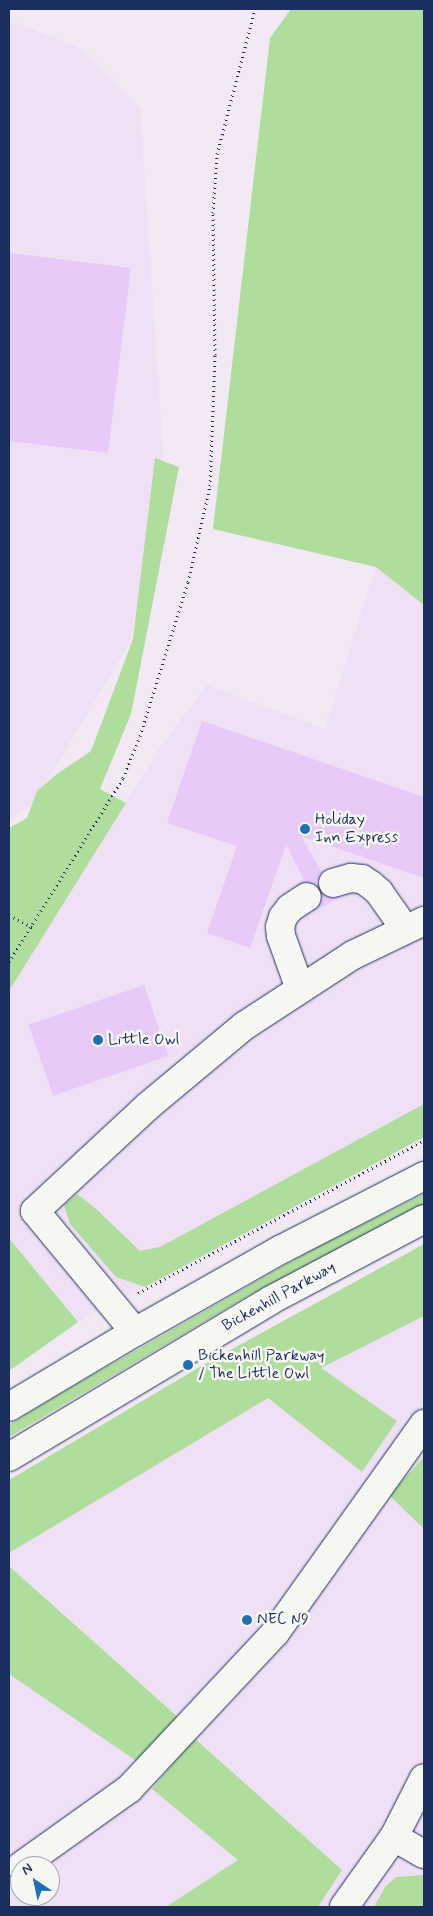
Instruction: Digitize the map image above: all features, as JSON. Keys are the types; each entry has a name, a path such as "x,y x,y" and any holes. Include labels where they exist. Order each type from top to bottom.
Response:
{"main road":[{"path":"135,1332 35,1211 143,1111 244,1026 353,955 415,925 380,892 362,879 351,878 333,883"},
{"path":"300,989 281,936 280,927 283,917 290,908 307,897"},
{"path":"9,1407 135,1332 282,1250 424,1176"},
{"name":"Bickenhill Parkway","path":"9,1457 271,1300 424,1219"},
{"path":"34,1856 129,1789 275,1633 424,1424"},
{"path":"344,1907 394,1837 424,1778"},
{"path":"394,1837 424,1854"}],"path":[{"path":"9,962 123,778 140,736 188,582 210,486 215,355 213,213 217,154 255,9"},
{"path":"9,915 32,927"}],"shaded area":[{"path":"17,23 82,49 140,108 164,471 130,642 34,803 9,820 9,24"},
{"path":"376,567 424,605 424,1137 78,1322 9,1238 9,991 161,746 207,685 325,729"},
{"name":"NEC N9","path":"424,1256 424,1907 9,1907 9,1509"}],"green space":[{"path":"291,9 424,9 424,605 376,567 213,529 270,38"},
{"path":"155,458 179,467 131,714 100,789 126,803 9,991 9,828 27,818 37,791 57,774 91,751 133,639"},
{"path":"424,1104 424,1137 145,1287 116,1277 70,1224 64,1205 77,1194 96,1209 140,1251 160,1247"},
{"path":"424,1194 424,1205 253,1293 9,1437 9,1425 68,1389 315,1248"},
{"path":"9,1238 78,1322 9,1371"},
{"path":"424,1244 424,1316 321,1368 397,1421 362,1472 268,1398 9,1553 9,1480 203,1365"},
{"path":"424,1457 424,1529 389,1495"},
{"path":"9,1566 180,1719 138,1762 9,1674"},
{"path":"194,1738 342,1870 318,1907 166,1907 238,1860 152,1789"},
{"path":"424,1875 424,1907 374,1907 385,1887 396,1877"}],"building":[{"path":"9,253 131,268 108,453 9,441"},
{"name":"Holiday Inn Express","path":"202,721 424,797 424,878 301,836 321,871 325,869 340,897 314,911 299,882 304,880 286,845 250,948 207,933 237,846 167,823"},
{"name":"Little Owl","path":"144,985 168,1056 53,1096 29,1025"}],"place":[{"name":"Holiday Inn Express","path":"305,829"},
{"name":"Little Owl","path":"98,1040"},
{"name":"Bickenhill Parkway / The Little Owl","path":"188,1365"},
{"name":"NEC N9","path":"247,1620"}]}
